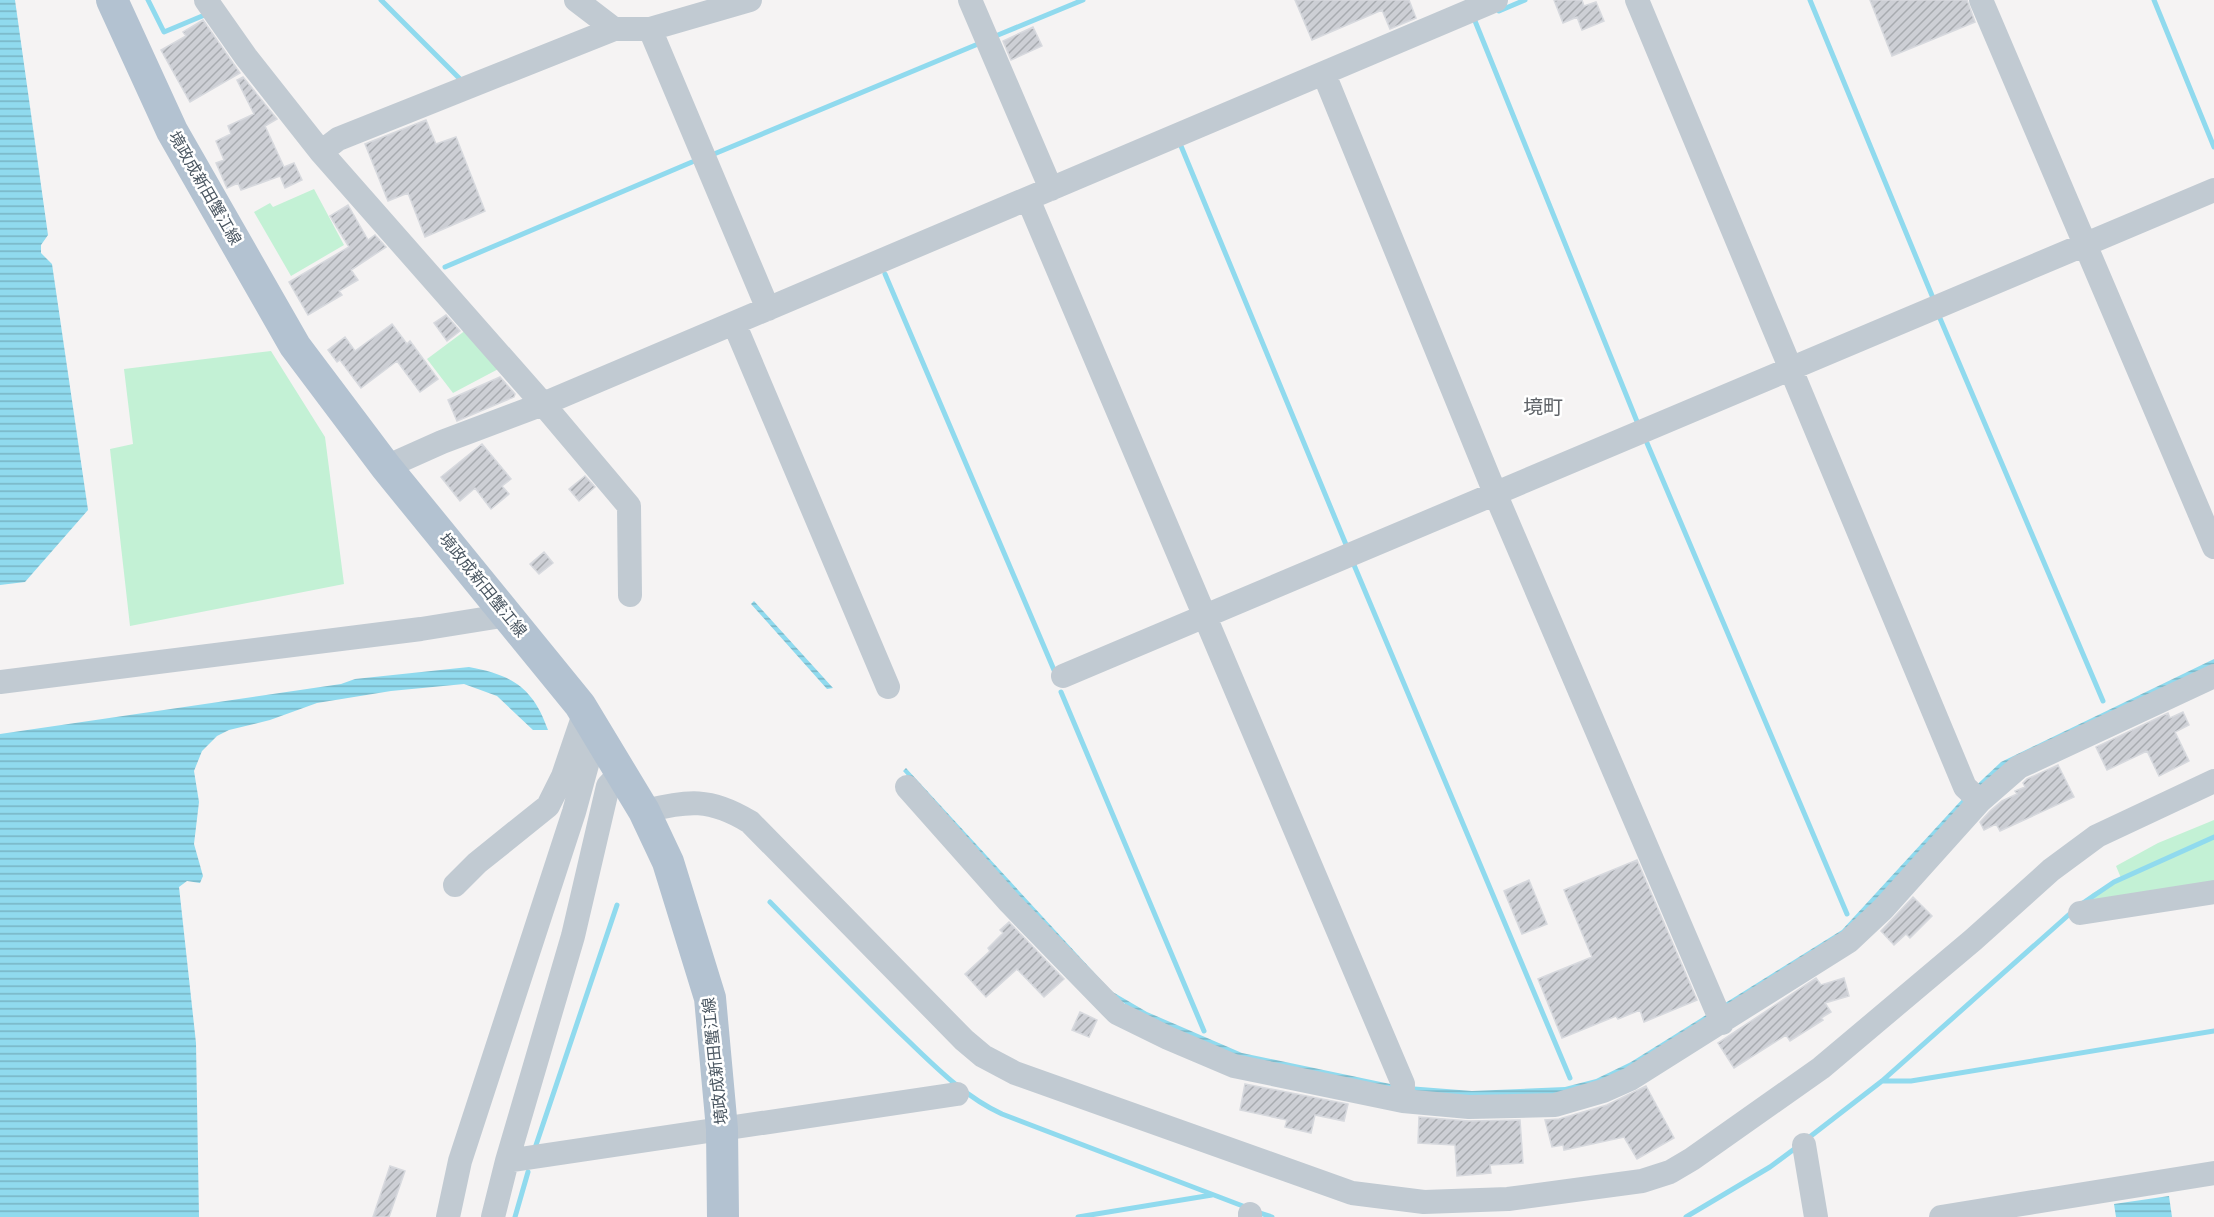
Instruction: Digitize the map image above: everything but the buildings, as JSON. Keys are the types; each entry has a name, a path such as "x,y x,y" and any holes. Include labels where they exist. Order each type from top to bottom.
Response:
{"main road":[{"name":"境政成新田蟹江線","path":"112,0 172,131 295,346 386,467 585,712 644,811 668,862 710,998 722,1129 723,1217"}],"street":[{"path":"206,0 246,57 321,152 543,404 629,506 630,595"},
{"path":"576,0 614,29"},
{"path":"321,152 338,139 614,29 650,29 750,0"},
{"path":"970,0 1051,189"},
{"path":"386,467 442,442 543,404 1028,200 1496,0"},
{"path":"1637,0 1790,370 1974,795"},
{"path":"1981,0 2214,547"},
{"path":"650,29 768,309"},
{"path":"1324,74 1495,493 1719,1016"},
{"path":"1063,676 2214,190"},
{"path":"1028,200 1403,1094"},
{"path":"734,323 888,687"},
{"path":"0,682 421,629 507,615"},
{"path":"907,787 1010,903 1117,1013 1234,1066 1469,1107 1555,1105 1603,1091 1630,1079 1719,1016 1849,941 1883,909 1974,795 2019,767 2214,676"},
{"path":"455,885 477,863 549,806 563,776 585,712"},
{"path":"448,1217 460,1161 574,812 588,761 585,712"},
{"path":"493,1217 507,1161 573,936 609,786 622,771"},
{"path":"644,811 682,803 702,802 727,808 750,822 964,1040 983,1056 1015,1073 1353,1193 1424,1202 1508,1198 1608,1187 1670,1172 1821,1068 1973,940 2051,870 2097,836 2214,781"},
{"path":"2080,914 2214,892"},
{"path":"507,1161 957,1094"},
{"path":"1804,1145 1815,1217"},
{"path":"1941,1217 2214,1173"}],"green space":[{"path":"314,189 344,245 291,276 254,212 270,203 273,207"},
{"path":"470,327 504,366 453,393 427,359"},
{"path":"271,351 325,437 344,584 130,626 110,449 133,444 124,369"},
{"path":"2214,820 2214,887 2074,909 2093,893 2121,878 2116,866 2158,843"}],"water":[{"path":"0,0 15,0 48,235 41,245 41,253 52,264 88,510 25,582 0,585"},
{"path":"754,601 833,688 827,689 751,604"},
{"path":"2214,659 2214,668 2020,761 1867,919 1636,1069 1558,1097 1409,1095 1236,1060 1140,1015 1089,977 903,771 906,768 1111,991 1147,1012 1242,1053 1395,1085 1472,1091 1565,1087 1596,1079 1631,1062 1842,930 1967,794 2001,762"},
{"path":"469,667 497,674 519,685 535,703 548,730 533,730 497,696 464,684 391,691 317,703 270,720 229,730 217,736 202,751 194,771 199,802 194,844 203,876 200,883 187,881 179,887 196,1043 199,1217 0,1217 0,734 341,684 355,679"},
{"path":"2169,1196 2172,1217 2116,1217 2114,1204"}],"waterway":[{"path":"148,0 164,32 207,14"},
{"path":"381,0 460,79"},
{"path":"998,35 1083,0"},
{"path":"1499,11 1525,0"},
{"path":"1810,0 1933,298"},
{"path":"2154,0 2214,147"},
{"path":"1475,21 1638,424"},
{"path":"714,154 978,44"},
{"path":"1181,146 1347,547"},
{"path":"445,267 692,162"},
{"path":"885,274 1054,670"},
{"path":"1939,316 2103,701"},
{"path":"1647,443 1847,914"},
{"path":"1354,565 1570,1078"},
{"path":"1061,692 1204,1031"},
{"path":"2080,905 2114,882 2214,837"},
{"path":"770,902 899,1032 960,1088 987,1106 1002,1114 1248,1208"},
{"path":"535,1148 617,905"},
{"path":"1807,1139 1882,1081 2073,911"},
{"path":"1882,1081 1911,1081 2214,1031"},
{"path":"1686,1217 1770,1167 1797,1147"},
{"path":"515,1217 528,1172"},
{"path":"1078,1217 1212,1195"},
{"path":"1257,1212 1272,1217"}],"district":[{"name":"境町","path":"1543,407"}]}
